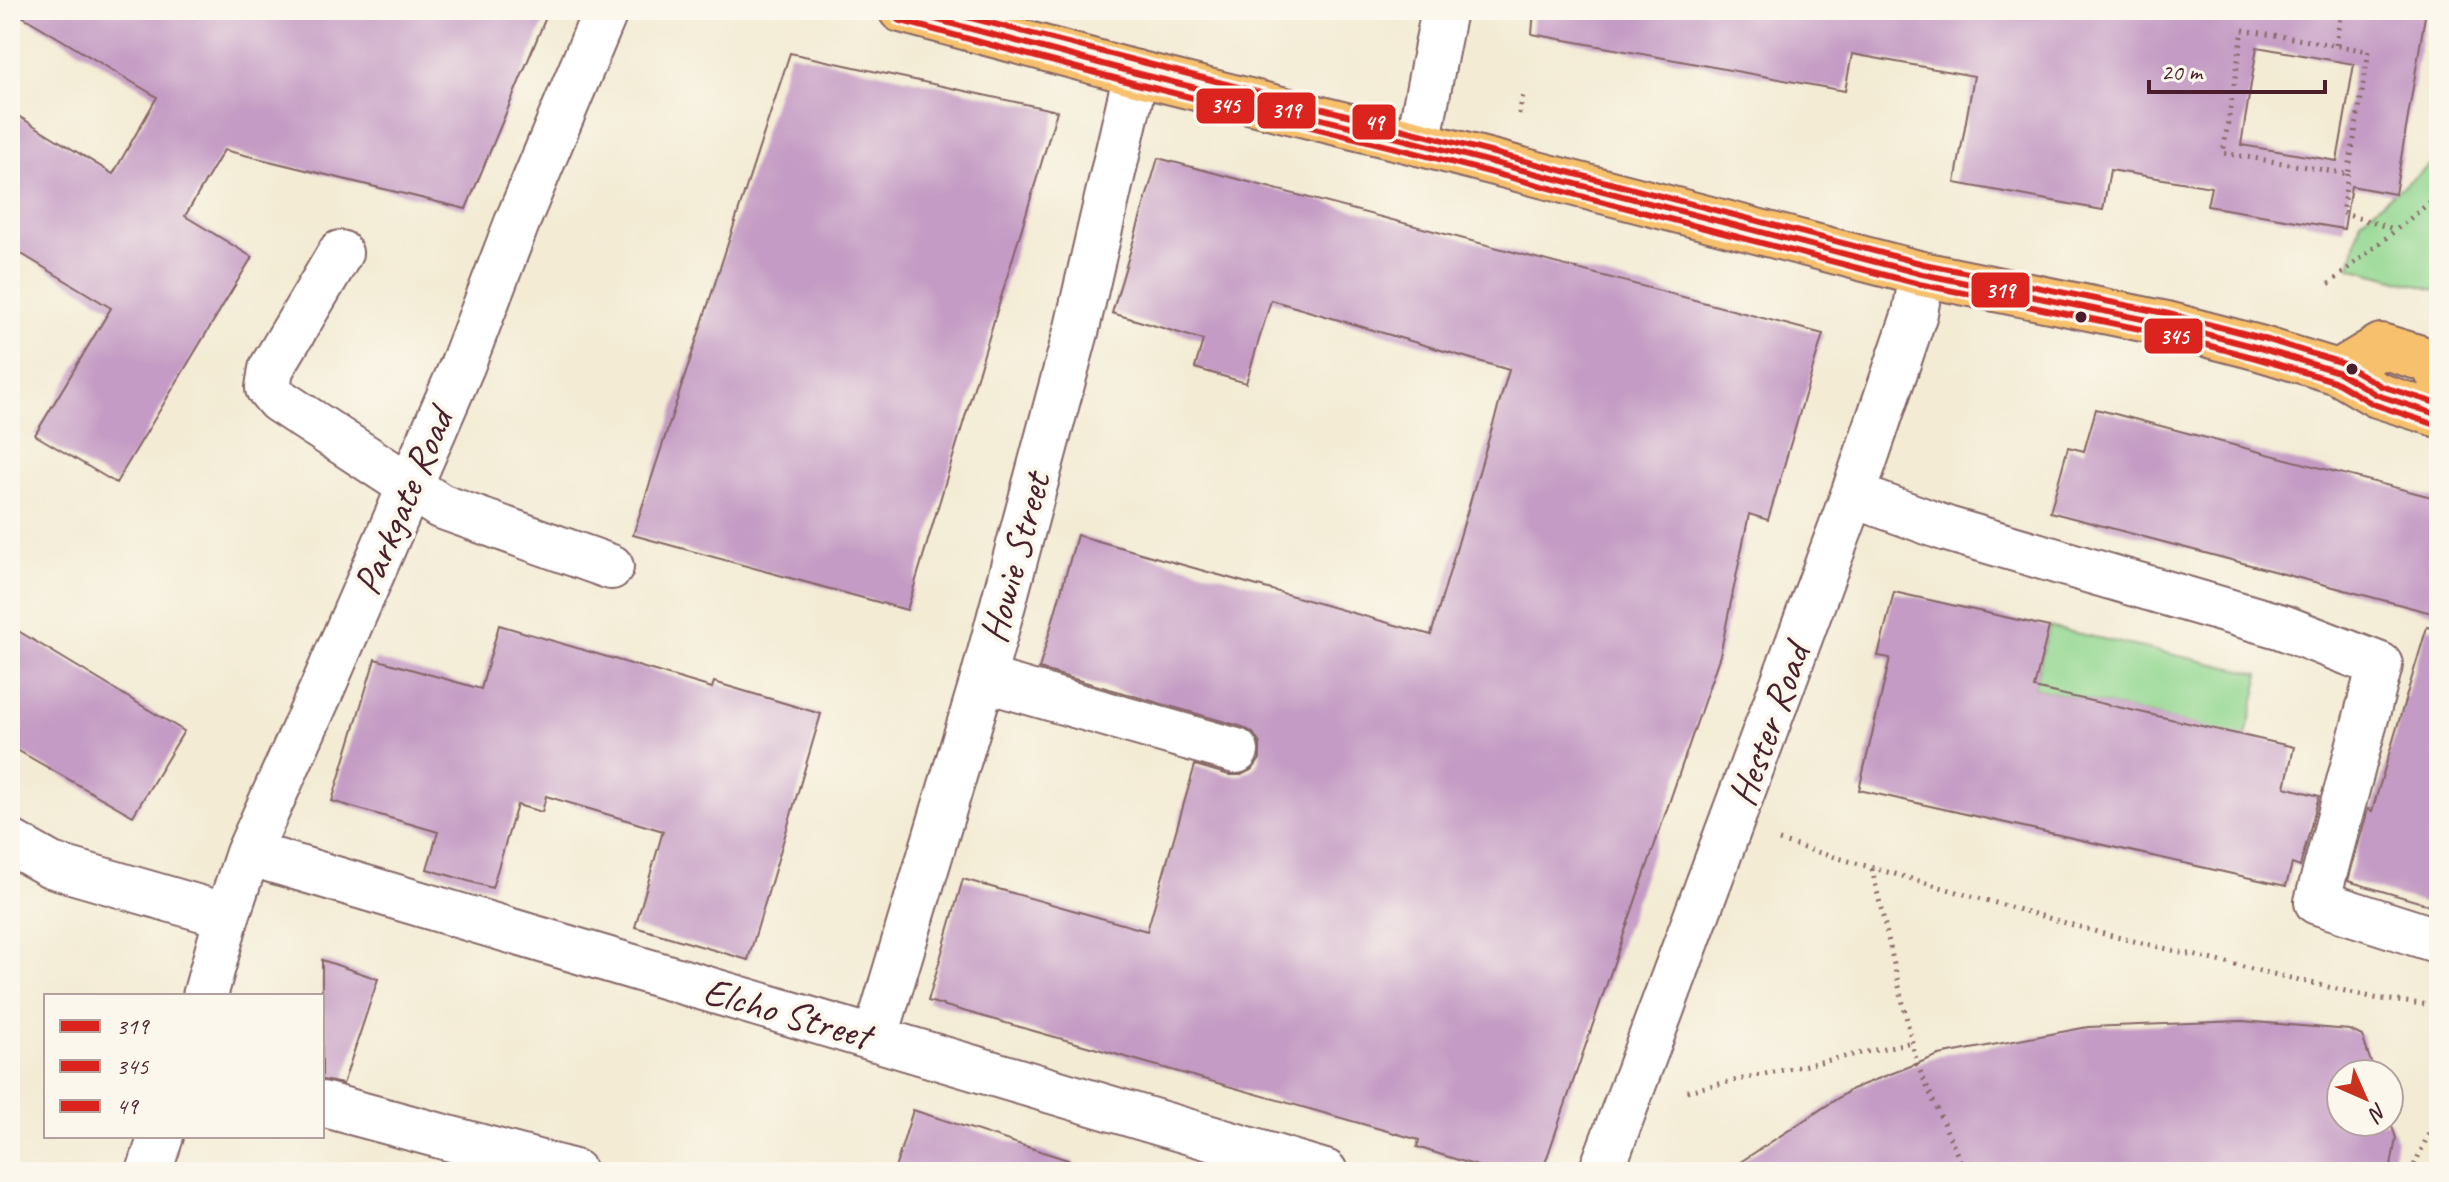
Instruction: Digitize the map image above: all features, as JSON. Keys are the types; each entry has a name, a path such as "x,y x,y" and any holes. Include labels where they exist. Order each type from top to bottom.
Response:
{"highway":[{"path":"901,10 1922,274 2167,324 2338,372 2377,395 2439,415"},
{"path":"2338,372 2381,346 2431,361 2439,376"}],"street":[{"name":"Parkgate Road","path":"206,994 248,853 462,366 518,220 606,10"},
{"path":"1418,143 1444,10"},
{"name":"Howie Street","path":"875,1039 983,679 1077,328 1136,73"},
{"path":"340,253 271,369 268,388 278,400 440,506 611,567"},
{"name":"Hester Road","path":"1601,1172 1732,827 1853,495 1915,313 1922,274"},
{"path":"1853,495 1947,529 2282,627 2380,665 2317,902 2439,941"},
{"path":"983,679 1236,751"},
{"path":"10,842 51,865 227,916"},
{"name":"Elcho Street","path":"248,853 1325,1172"},
{"path":"324,1105 574,1172"},
{"path":"149,1172 160,1138"}],"path":[{"path":"2336,45 2341,10"},
{"path":"2348,174 2223,153 2243,30 2369,51 2342,213 2395,230"},
{"path":"1516,123 1523,95"},
{"path":"2329,284 2439,195"},
{"path":"1732,827 2108,935 2375,998 2439,1006"},
{"path":"1872,869 1917,1064 1965,1172"},
{"path":"1627,1105 1912,1042"},
{"path":"2411,1172 2439,1112"}],"green space":[{"path":"2439,158 2439,291 2350,267 2361,219"},
{"path":"2049,627 2260,674 2246,737 2034,688"}],"building":[{"path":"12,10 549,10 466,209 224,150 185,216 252,257 116,483 35,435 111,308 10,247 10,111 113,174 157,97"},
{"path":"1534,10 2426,10 2395,194 2351,186 2344,229 2207,206 2211,187 2110,170 2103,210 1955,183 1974,76 1852,54 1845,91 1532,34","holes":["2257,47 2354,64 2337,161 2241,145"]},
{"path":"790,53 1057,111 907,610 633,535"},
{"path":"1158,158 1823,334 1768,520 1749,514 1720,655 1542,1172 1496,1172 1417,1147 1419,1140 928,1001 963,879 1147,931 1195,765 1229,775 1241,775 1253,769 1260,759 1260,744 1253,733 1243,727 1039,669 1077,535 1431,635 1509,370 1271,300 1246,383 1195,368 1203,340 1112,313"},
{"path":"2096,409 2439,499 2439,615 2050,512 2068,447 2084,451"},
{"path":"1894,592 2049,627 2034,688 2294,747 2285,787 2319,796 2300,867 2292,864 2286,886 1859,790 1890,658 1878,656"},
{"path":"499,625 712,688 714,682 821,714 748,960 635,927 663,831 546,796 542,812 517,805 492,888 427,869 438,832 332,801 375,659 481,689"},
{"path":"10,626 184,731 133,816 10,746"},
{"path":"2427,627 2439,629 2439,908 2348,881"},
{"path":"322,960 378,979 343,1084 324,1080"},
{"path":"2242,1021 2350,1030 2362,1036 2370,1058 2325,1058 2325,1138 2396,1138 2390,1172 1725,1172 1852,1089 1939,1055 2088,1027"},
{"path":"913,1110 1074,1162 1073,1172 894,1172"}],"transit line":[{"name":"319","path":"901,10 1922,274 2167,324 2259,348 2338,372 2377,395 2439,415"},
{"name":"49","path":"940,10 1924,264 2169,314 2262,338 2342,363 2381,386 2439,404"},
{"name":"345","path":"898,20 1919,284 2165,334 2334,381 2373,404 2436,425"}]}
